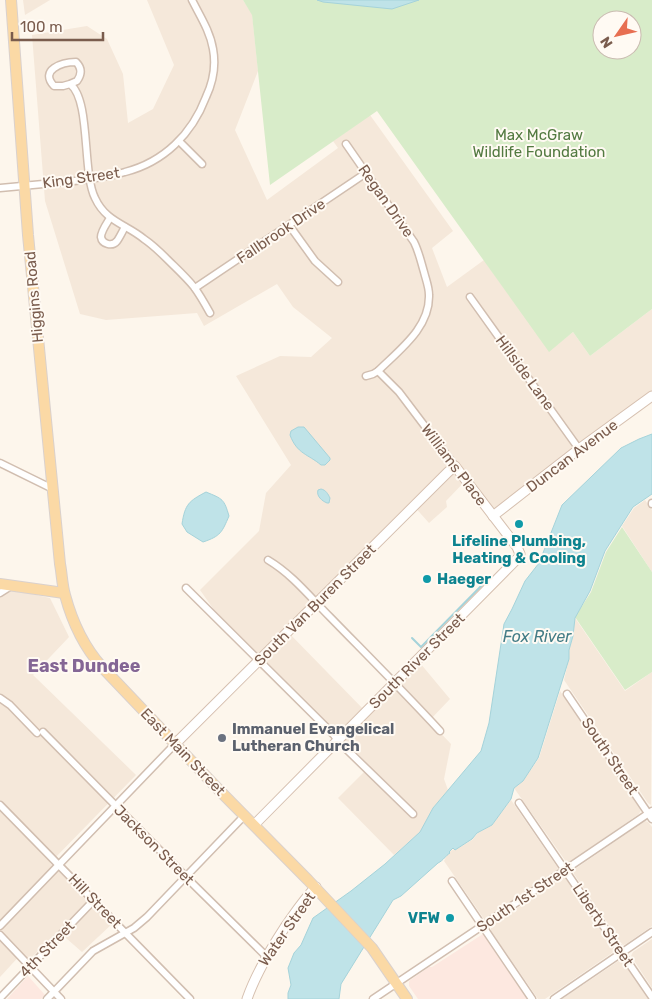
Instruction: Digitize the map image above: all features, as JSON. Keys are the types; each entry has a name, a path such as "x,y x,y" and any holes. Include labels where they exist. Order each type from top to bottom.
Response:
{"main road":[{"name":"Higgins Road","path":"11,0 24,186 64,593"},
{"path":"0,584 64,593"},
{"name":"East Main Street","path":"64,593 77,628 98,662 372,948 407,999"}],"street":[{"name":"King Street","path":"0,188 90,179 125,172 141,167 163,154 179,141 191,128 200,111 210,89 214,70 214,52 210,37 192,0"},
{"path":"76,62 81,73 77,80 70,84 54,86 50,81 49,72 53,68 76,62"},
{"path":"70,84 77,93 81,108 90,179 95,199 101,210 110,218 148,241 184,275 195,288 210,313"},
{"path":"179,141 202,164"},
{"name":"Regan Drive","path":"346,144 412,240 421,260 428,285 428,306 424,319 414,336 378,371"},
{"name":"Fallbrook Drive","path":"195,288 366,173"},
{"path":"110,218 102,233 102,240 106,243 116,242 125,227"},
{"path":"289,225 315,261 338,282"},
{"name":"Hillside Lane","path":"470,297 579,449"},
{"path":"366,376 378,371"},
{"name":"Williams Place","path":"378,371 399,392 519,549 520,556 516,562"},
{"name":"Duncan Avenue","path":"493,516 579,449 652,396"},
{"path":"0,463 54,489"},
{"name":"South Van Buren Street","path":"175,744 455,466"},
{"path":"268,560 292,577 395,682 440,731"},
{"name":"South River Street","path":"254,825 516,562"},
{"path":"0,593 11,586"},
{"path":"186,588 413,814"},
{"name":"South Street","path":"568,694 651,814"},
{"name":"Jackson Street","path":"0,698 40,732 116,805 266,956"},
{"path":"0,926 175,744"},
{"name":"Liberty Street","path":"519,803 652,997"},
{"name":"Hill Street","path":"0,804 188,998"},
{"name":"South 1st Street","path":"372,999 651,814"},
{"path":"47,999 92,951 134,928 147,917 245,815"},
{"path":"452,881 532,999"},
{"name":"Water Street","path":"247,999 266,956 301,904 316,888"},
{"name":"4th Street","path":"0,998 94,900"},
{"path":"554,999 652,932"},
{"path":"0,936 61,999"}],"shaded area":[{"path":"23,0 50,0 25,15"},
{"path":"147,0 243,0 252,14 258,71 235,130 267,200 338,148 333,141 370,115 453,231 432,248 447,287 484,260 549,351 573,332 590,356 652,309 652,391 544,470 494,511 470,476 446,501 447,507 429,523 412,504 285,629 369,715 420,663 450,699 429,721 451,744 444,779 448,790 433,808 420,832 394,855 338,798 370,766 217,614 200,590 259,531 266,493 291,465 236,376 280,356 311,357 332,338 293,307 277,284 204,326 197,313 106,320 80,314 45,201 32,35 87,26 107,39 123,74 128,123 153,109 174,65"},
{"path":"645,500 652,510 652,572 622,526 634,508"},
{"path":"0,587 50,598 69,637 33,675 136,775 50,863 113,923 82,952 58,931 29,960 22,953 0,977"},
{"path":"575,618 625,691 652,672 651,805 564,680"},
{"path":"560,691 641,810 639,814 567,863 514,788 523,781 539,758"},
{"path":"511,800 558,868 484,919 444,861 449,852 472,840 478,833 492,825"},
{"path":"645,821 652,827 652,926 623,945 574,874 574,871"},
{"path":"564,877 614,950 545,999 538,999 491,931 491,928 492,925"},
{"path":"483,934 527,999 418,999 409,986 409,981"},
{"path":"652,939 652,988 631,956 633,952"},
{"path":"620,960 625,963 650,999 562,999"},
{"path":"28,976 45,995 41,999 7,999"}],"green space":[{"name":"Max McGraw Wildlife Foundation","path":"243,0 652,0 652,309 590,356 573,332 549,352 377,111 270,185 252,15"},
{"path":"622,527 652,572 652,672 625,690 575,617 591,592 606,552"}],"water":[{"path":"317,0 419,0 392,9"},
{"path":"298,427 304,427 330,458 325,465 321,465 296,446 290,435 291,431"},
{"name":"Fox River","path":"652,434 652,494 633,507 605,551 590,591 575,618 569,659 538,758 523,781 514,788 511,799 492,825 477,833 472,839 455,850 453,848 442,861 401,896 393,900 341,984 339,999 288,999 291,985 288,968 313,918 385,864 420,832 433,808 481,751 489,723 504,624 525,581 539,563 562,505 621,448"},
{"path":"318,490 326,491 330,498 329,503 323,501 319,496"},
{"path":"206,492 222,500 229,516 220,533 214,538 203,542 187,532 182,524 186,507"}],"waterway":[{"path":"412,638 421,647 488,579"}],"place":[{"name":"Lifeline Plumbing, Heating & Cooling","path":"519,524"},
{"name":"Haeger","path":"427,579"},
{"name":"Immanuel Evangelical Lutheran Church","path":"222,738"},
{"name":"VFW","path":"450,918"}],"district":[{"name":"East Dundee","path":"84,666"}]}
